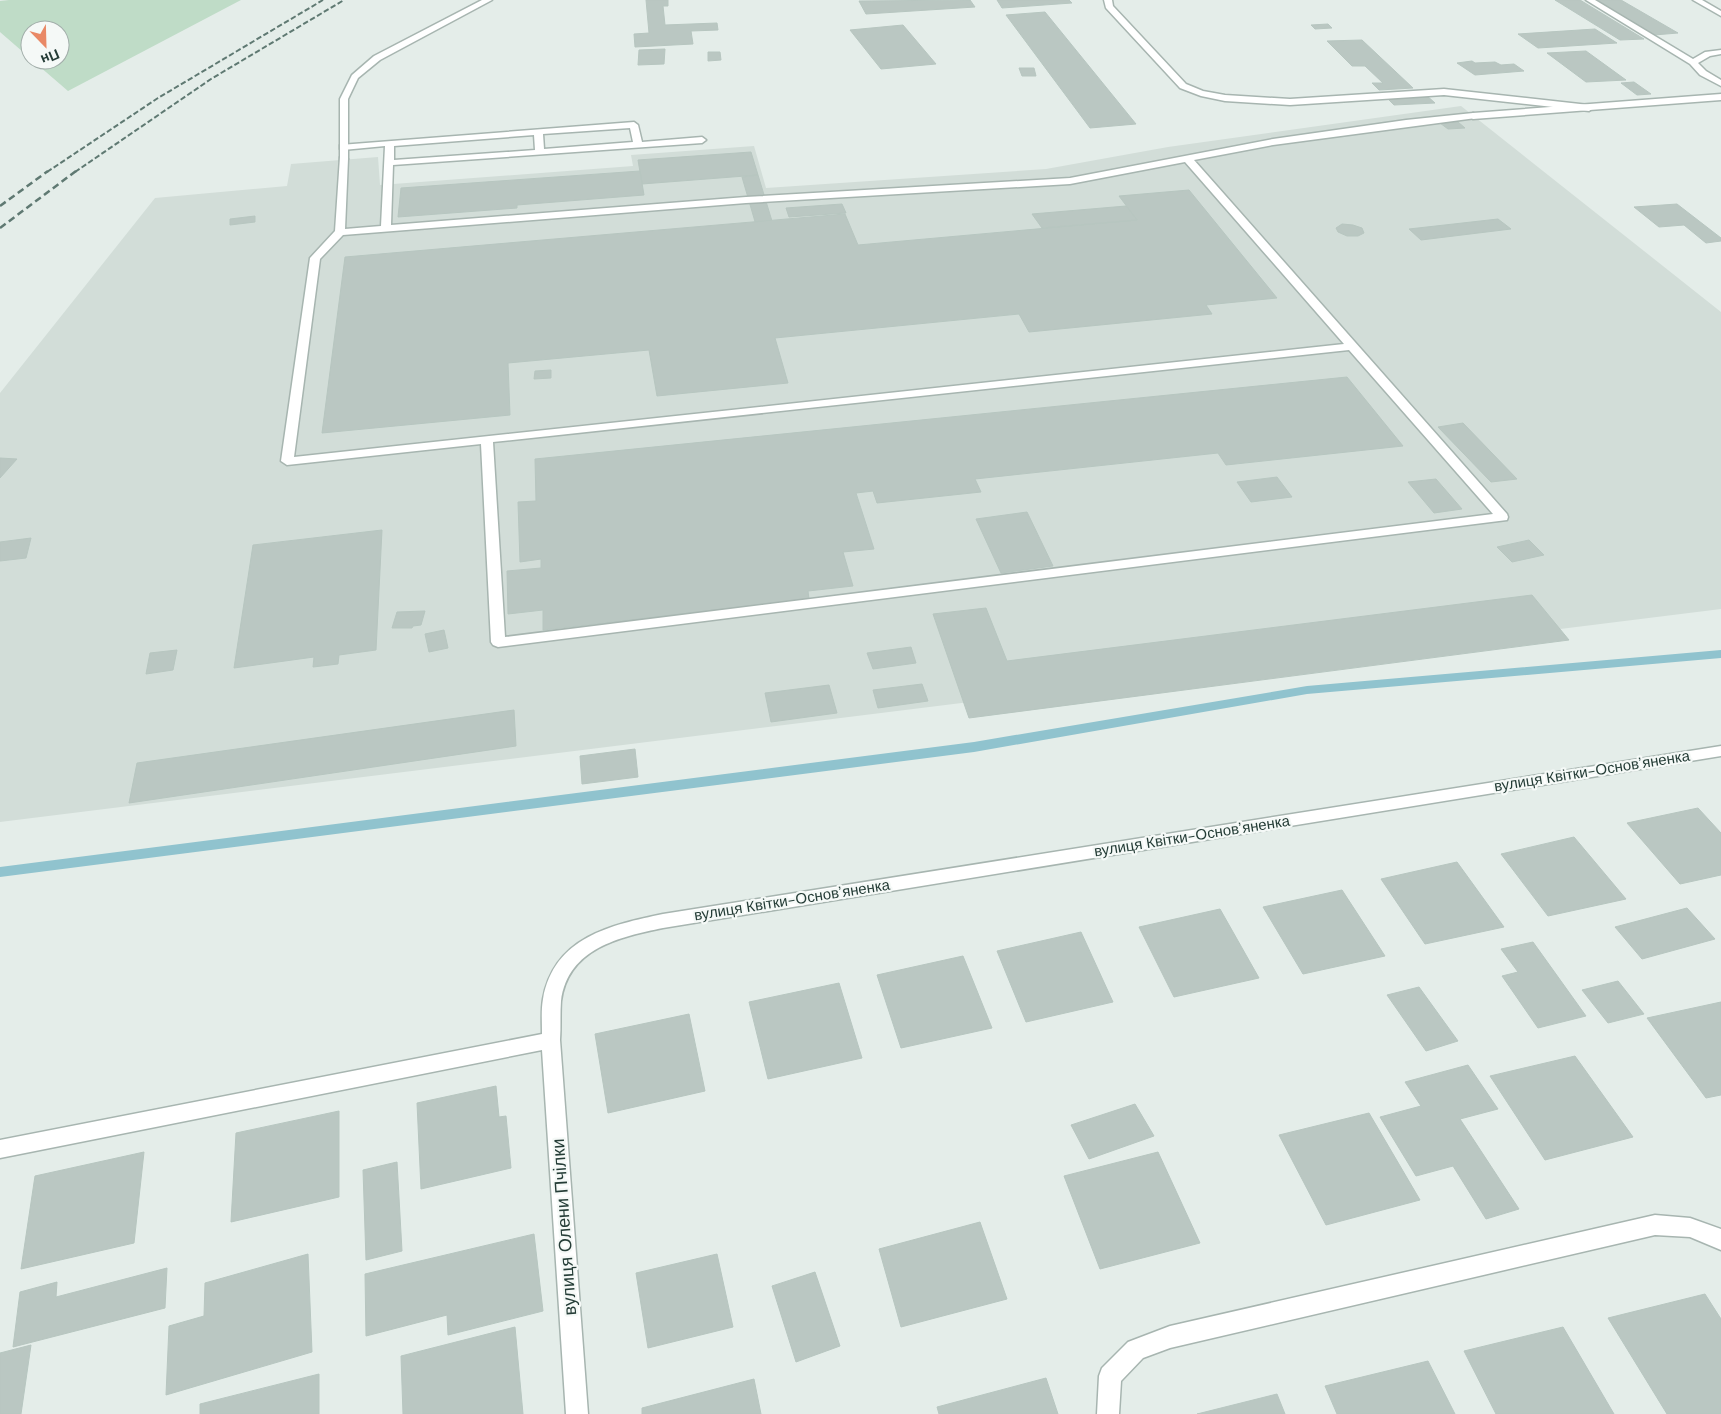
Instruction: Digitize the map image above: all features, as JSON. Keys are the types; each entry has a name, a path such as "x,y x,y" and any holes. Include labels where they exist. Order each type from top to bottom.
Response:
{"street":[{"path":"488,0 377,58 363,68 348,87 342,114 343,159 340,232 315,258 287,461 1352,346"},
{"path":"1108,0 1109,6 1183,86 1201,93 1234,98 1290,102 1444,92 1590,108"},
{"path":"1590,0 1693,62 1703,73 1721,84"},
{"path":"1697,0 1721,14"},
{"path":"1693,62 1708,54 1721,52"},
{"path":"340,232 746,200 1070,181 1292,139 1406,122 1721,98"},
{"path":"343,147 634,125 638,145"},
{"path":"538,132 540,152"},
{"path":"389,163 702,140"},
{"path":"386,229 390,143"},
{"path":"487,440 498,642 1502,517 1188,159"},
{"name":"вулиця Квітки-Основʼяненка","path":"551,1040 552,1000 560,977 573,958 589,942 615,931 663,921 1721,751"},
{"path":"0,1149 551,1040"},
{"name":"вулиця Олени Пчілки","path":"551,1040 577,1414"},
{"path":"1108,1414 1110,1376 1136,1350 1170,1337 1655,1225 1682,1225 1712,1234 1721,1240"}],"shaded area":[{"path":"1461,106 1721,312 1721,609 0,822 0,393 155,198 287,186 291,164 378,157 380,185 633,166 631,155 754,146 766,188 1046,169 1168,147"}],"green space":[{"path":"241,0 68,91 44,70 70,70 70,20 20,20 20,49 0,32 0,1"}],"building":[{"path":"646,0 668,0 668,6 663,6 665,25 717,23 718,30 691,31 693,44 635,47 634,34 649,33"},
{"path":"970,0 975,7 866,14 859,1"},
{"path":"997,0 1069,0 1072,3 1002,8"},
{"path":"1555,0 1580,0 1644,39 1620,40"},
{"path":"1595,0 1621,0 1678,33 1654,35"},
{"path":"1045,12 1136,124 1090,128 1006,15"},
{"path":"1328,24 1332,28 1315,29 1311,25"},
{"path":"903,25 936,64 881,69 850,30"},
{"path":"1595,29 1617,43 1538,48 1518,34"},
{"path":"1362,40 1413,88 1379,90 1372,83 1383,83 1365,66 1352,66 1327,41"},
{"path":"665,49 664,64 638,65 639,50"},
{"path":"1586,51 1626,80 1586,82 1547,53"},
{"path":"708,52 720,52 721,60 708,61"},
{"path":"1472,61 1475,63 1495,62 1501,65 1514,64 1524,71 1475,75 1457,63"},
{"path":"1019,68 1034,68 1036,76 1022,76"},
{"path":"1634,82 1651,94 1637,95 1621,83"},
{"path":"1426,95 1435,103 1394,105 1386,97"},
{"path":"1458,122 1465,128 1448,129 1440,123"},
{"path":"751,152 758,175 642,184 638,160"},
{"path":"640,171 644,195 517,205 517,208 398,217 401,188"},
{"path":"758,175 775,231 758,232 742,177"},
{"path":"1189,190 1277,298 1206,305 1212,314 1029,332 1019,314 775,338 788,383 657,396 649,350 508,363 510,415 322,433 345,257 845,214 858,245 1137,220 1119,196"},
{"path":"842,204 846,213 789,217 786,208"},
{"path":"1677,204 1721,238 1721,241 1706,243 1684,225 1659,227 1634,207"},
{"path":"1126,206 1137,220 1042,228 1032,214"},
{"path":"255,216 255,222 230,225 230,219"},
{"path":"1498,219 1511,229 1421,240 1409,229"},
{"path":"1342,224 1362,228 1364,233 1358,236 1347,236 1338,232 1336,228"},
{"path":"551,370 551,378 534,379 535,371"},
{"path":"1347,377 1403,446 1226,465 1218,453 975,479 981,492 877,503 873,491 856,493 874,549 843,552 853,586 808,591 809,599 543,630 543,610 508,614 507,571 541,568 541,559 520,562 518,502 536,501 535,459"},
{"path":"1463,423 1517,479 1491,482 1438,427"},
{"path":"0,458 17,459 0,478"},
{"path":"1277,477 1292,497 1251,502 1237,482"},
{"path":"1436,479 1462,509 1434,513 1408,482"},
{"path":"1027,512 1053,566 1001,573 976,519"},
{"path":"382,530 376,650 339,655 338,664 313,667 314,657 234,668 253,545"},
{"path":"31,538 26,558 0,561 0,542"},
{"path":"1529,540 1544,555 1512,562 1497,547"},
{"path":"1532,595 1569,640 969,718 933,614 986,608 1007,661"},
{"path":"425,611 421,625 413,626 412,628 392,628 397,612"},
{"path":"444,630 448,648 429,652 425,634"},
{"path":"911,647 916,663 873,669 867,653"},
{"path":"177,650 173,670 146,674 150,653"},
{"path":"922,684 928,701 878,708 873,690"},
{"path":"829,685 837,713 771,722 765,693"},
{"path":"514,710 516,746 129,803 137,763"},
{"path":"635,749 638,777 582,784 580,756"},
{"path":"1698,808 1721,833 1721,875 1680,884 1627,823"},
{"path":"1574,837 1626,899 1548,916 1501,854"},
{"path":"1457,862 1504,927 1425,944 1381,879"},
{"path":"1342,890 1385,956 1303,974 1263,907"},
{"path":"1687,908 1715,939 1642,959 1615,927"},
{"path":"1220,909 1259,978 1174,997 1139,927"},
{"path":"1081,932 1113,1002 1026,1022 997,951"},
{"path":"1533,942 1586,1016 1538,1028 1502,976 1518,972 1501,949"},
{"path":"963,956 992,1028 901,1048 877,975"},
{"path":"1618,981 1644,1014 1608,1023 1582,990"},
{"path":"839,983 862,1058 768,1079 749,1002"},
{"path":"1419,987 1458,1041 1426,1051 1387,995"},
{"path":"1721,1002 1721,1095 1706,1098 1647,1018"},
{"path":"689,1014 705,1091 608,1113 595,1034"},
{"path":"1575,1056 1633,1137 1545,1160 1490,1076"},
{"path":"1468,1065 1498,1109 1460,1119 1519,1209 1486,1219 1453,1166 1416,1176 1380,1117 1421,1106 1405,1082"},
{"path":"496,1086 499,1117 506,1116 511,1168 421,1189 417,1103"},
{"path":"1135,1104 1154,1136 1089,1159 1071,1125"},
{"path":"339,1111 339,1197 231,1222 236,1133"},
{"path":"1369,1113 1420,1200 1326,1225 1279,1135"},
{"path":"144,1152 134,1243 21,1269 35,1176"},
{"path":"1158,1152 1200,1243 1100,1269 1064,1176"},
{"path":"397,1162 402,1251 366,1260 363,1170"},
{"path":"980,1222 1007,1299 901,1327 879,1249"},
{"path":"534,1234 543,1311 448,1335 447,1315 366,1336 365,1274"},
{"path":"308,1254 312,1352 166,1395 169,1326 204,1316 205,1283"},
{"path":"717,1254 733,1327 648,1348 636,1273"},
{"path":"167,1268 165,1308 13,1347 20,1292 57,1282 56,1297"},
{"path":"815,1272 840,1346 796,1362 772,1286"},
{"path":"1705,1294 1721,1319 1721,1414 1667,1414 1608,1318"},
{"path":"515,1327 523,1414 403,1414 401,1356"},
{"path":"1563,1327 1614,1414 1496,1414 1464,1351"},
{"path":"31,1345 21,1414 0,1414 0,1353"},
{"path":"1428,1361 1455,1414 1337,1414 1325,1386"},
{"path":"319,1374 319,1414 200,1414 200,1404"},
{"path":"1046,1378 1058,1414 939,1414 937,1407"},
{"path":"754,1379 761,1414 642,1414 642,1408"},
{"path":"1277,1394 1285,1414 1197,1414"}],"waterway":[{"path":"0,872 974,747 1307,690 1721,654"}],"railway":[{"path":"47,172 158,98 323,0"},
{"path":"75,172 211,79 344,0"},
{"path":"0,206 48,171"},
{"path":"0,228 76,171"}]}
